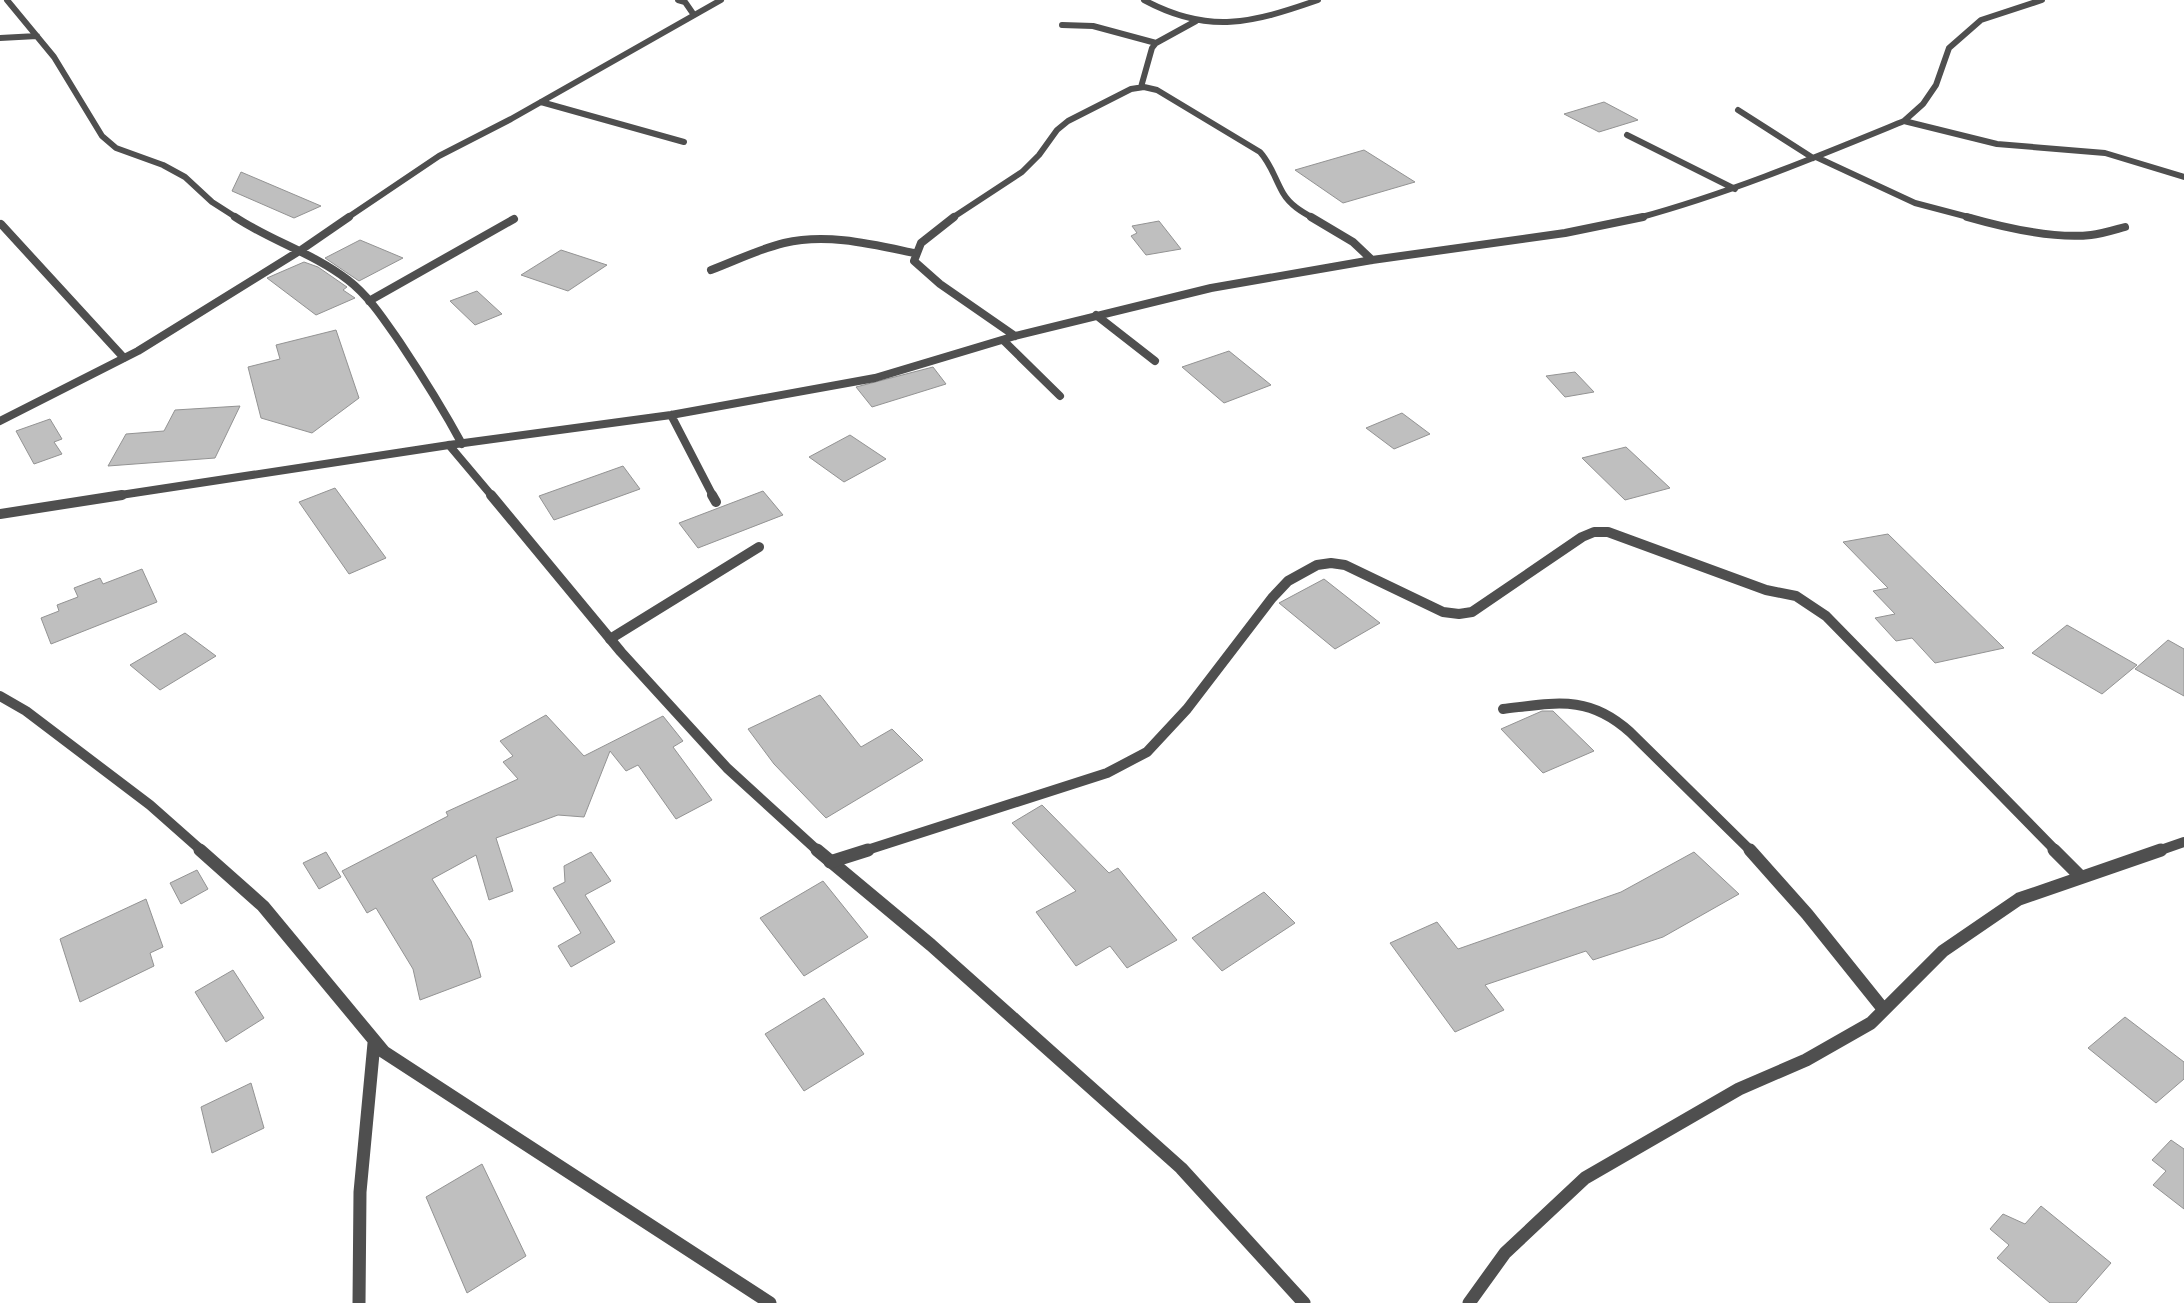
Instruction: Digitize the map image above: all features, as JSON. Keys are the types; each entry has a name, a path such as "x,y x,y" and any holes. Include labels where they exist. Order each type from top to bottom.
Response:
{"street":[{"path":"7,0 54,58 102,136 116,148 163,165 185,177 212,202 255,230 301,250 348,280 369,301 436,396 462,444"},
{"path":"678,0 685,2 694,15"},
{"path":"0,421 124,358 301,250 439,156 541,102 721,0"},
{"path":"1144,0 1180,17 1196,21 1249,21 1318,0"},
{"path":"0,514 449,445 671,415 875,378 1015,336 1211,288 1372,260 1564,233 1620,222 1691,204 1734,189 1904,121 1923,104 1936,85 1949,48 1981,20 2042,0"},
{"path":"1141,87 1152,48 1156,43 1196,21"},
{"path":"1062,25 1093,26 1156,43"},
{"path":"0,38 36,36"},
{"path":"1015,336 928,274 914,261 914,253 924,238 997,189 1036,159 1050,138 1060,128 1085,112 1133,88 1141,87 1157,90 1202,114 1260,152 1268,161 1284,195 1294,206 1353,242 1372,260"},
{"path":"541,102 684,142"},
{"path":"1738,110 1815,158 1915,203 1990,224 2074,236 2092,235 2125,227"},
{"path":"1904,121 1997,144 2105,153 2184,177"},
{"path":"1627,135 1734,189"},
{"path":"369,301 514,219"},
{"path":"1,224 124,358"},
{"path":"711,270 781,244 811,240 861,242 914,253"},
{"path":"1096,315 1155,361"},
{"path":"1003,340 1060,396"},
{"path":"671,415 716,502"},
{"path":"449,445 610,639 727,768 830,862 931,945 1181,1168 1304,1303"},
{"path":"830,862 1108,773 1147,752 1187,710 1272,598 1288,581 1317,564 1345,565 1443,612 1459,614 1472,612 1582,537 1594,532 1608,532 1752,585 1796,596 1806,601 1826,616 2081,877"},
{"path":"610,639 760,546"},
{"path":"0,696 26,711 150,805 263,906 384,1052 770,1303"},
{"path":"1503,709 1563,705 1582,706 1608,714 1712,809 1792,894 1842,954 1884,1010"},
{"path":"1469,1303 1505,1253 1585,1178 1739,1089 1806,1060 1871,1022 1943,951 2019,899 2184,842"},
{"path":"359,1303 360,1192 374,1042"}],"building":[{"path":"1604,102 1638,120 1599,132 1564,114"},
{"path":"1364,150 1415,182 1343,203 1295,170"},
{"path":"241,172 321,206 294,218 232,191"},
{"path":"1159,221 1181,249 1146,255 1131,236 1137,233 1132,226"},
{"path":"360,240 403,258 359,281 325,258"},
{"path":"561,250 607,265 568,291 521,275"},
{"path":"304,262 318,267 347,287 343,290 355,298 316,315 267,278"},
{"path":"477,291 502,314 475,325 450,301"},
{"path":"336,330 359,398 312,433 261,418 248,367 280,359 276,345"},
{"path":"1229,351 1271,385 1224,403 1182,367"},
{"path":"933,367 946,384 872,407 856,387"},
{"path":"1575,372 1594,392 1565,397 1546,376"},
{"path":"240,406 215,458 108,466 126,434 164,431 175,410"},
{"path":"1402,413 1430,434 1394,449 1366,428"},
{"path":"50,419 62,439 54,442 62,454 34,464 16,431"},
{"path":"850,435 886,459 844,482 809,457"},
{"path":"1626,447 1670,488 1625,500 1582,458"},
{"path":"623,466 640,489 554,520 539,496"},
{"path":"335,488 386,558 349,574 299,502"},
{"path":"763,491 783,515 698,548 679,523"},
{"path":"1888,534 2004,648 1935,663 1912,638 1896,641 1875,618 1895,614 1873,591 1888,588 1843,542"},
{"path":"142,569 157,602 51,644 41,618 59,611 57,605 78,597 74,588 100,578 103,584"},
{"path":"1324,579 1380,623 1335,649 1279,603"},
{"path":"2067,625 2137,665 2102,694 2032,653"},
{"path":"185,633 216,656 160,690 130,665"},
{"path":"2168,640 2184,649 2184,696 2135,669"},
{"path":"820,695 861,747 892,729 923,760 826,818 774,764 748,729"},
{"path":"1542,711 1553,711 1594,751 1543,773 1501,729"},
{"path":"546,715 584,756 663,716 683,741 673,747 712,800 676,819 638,765 626,771 610,751 584,817 558,815 496,838 513,891 489,900 476,855 432,879 471,941 481,977 420,1000 413,969 376,908 367,913 342,871 448,816 446,812 518,779 503,762 513,756 500,741"},
{"path":"1042,805 1109,873 1118,868 1177,940 1127,968 1110,946 1076,966 1036,912 1076,891 1012,823"},
{"path":"326,852 341,877 319,889 303,863"},
{"path":"591,852 611,881 585,895 615,942 571,967 558,946 581,933 553,888 565,882 564,866"},
{"path":"1694,852 1739,894 1663,937 1593,960 1586,951 1485,985 1504,1010 1455,1032 1390,943 1437,922 1458,949 1621,892"},
{"path":"197,870 208,889 181,904 170,883"},
{"path":"823,881 868,937 804,976 760,918"},
{"path":"1264,892 1295,923 1222,971 1192,938"},
{"path":"146,899 163,947 150,953 154,966 80,1002 60,939"},
{"path":"233,970 264,1018 226,1042 195,992"},
{"path":"824,998 864,1054 804,1091 765,1034"},
{"path":"2125,1017 2184,1062 2184,1079 2156,1103 2088,1048"},
{"path":"251,1083 264,1128 212,1153 201,1107"},
{"path":"2171,1140 2184,1149 2184,1209 2153,1185 2166,1171 2152,1160"},
{"path":"482,1164 526,1256 467,1293 426,1197"},
{"path":"2041,1206 2111,1263 2076,1303 2050,1303 1997,1258 2009,1245 1990,1229 2003,1214 2025,1224"}]}
